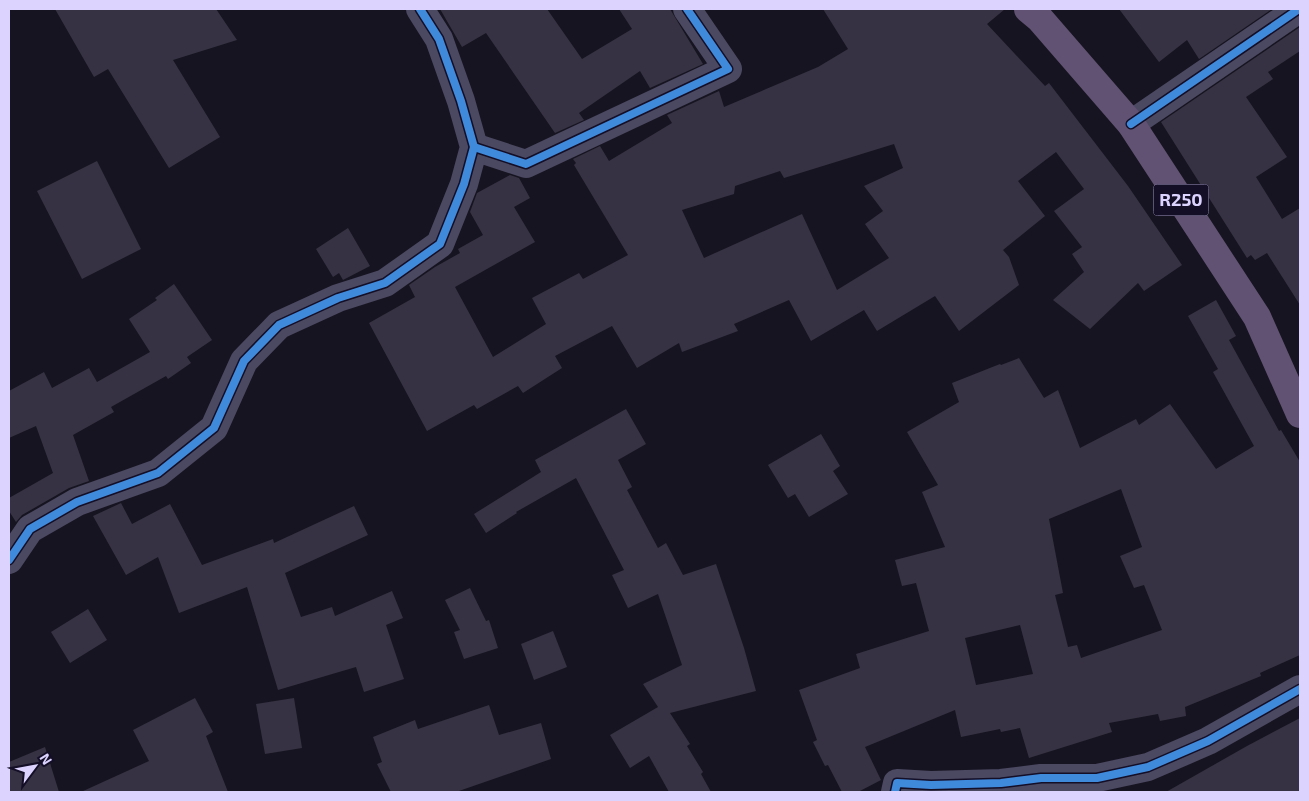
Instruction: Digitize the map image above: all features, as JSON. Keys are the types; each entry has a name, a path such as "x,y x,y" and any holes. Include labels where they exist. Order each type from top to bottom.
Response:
{"main road":[{"name":"R250","path":"1028,9 1040,19 1131,124 1257,317 1300,414"}],"street":[{"path":"9,560 30,529 77,502 158,472 214,428 244,361 279,325 338,298 385,283 440,244 464,184 474,147 461,101 438,39 420,9"},
{"path":"474,147 526,164 728,68 687,9"},
{"path":"1131,124 1299,9"},
{"path":"895,792 897,783 931,785 1001,783 1041,778 1097,778 1148,767 1208,741 1300,689"}],"building":[{"path":"55,9 216,9 237,40 173,60 220,137 169,168 108,69 94,77"},
{"path":"440,9 547,9 582,59 632,29 619,9 670,9 703,64 650,88 640,71 579,113 584,120 555,133 486,33 462,47"},
{"path":"823,9 1005,9 987,24 1045,86 1049,83 1128,186 1182,265 1144,291 1138,283 1090,329 1053,300 1084,272 1072,254 1082,247 1054,211 1084,189 1056,152 1018,181 1045,216 1003,250 1009,257 1019,285 959,331 935,296 877,331 864,310 811,341 789,300 734,324 738,331 682,352 679,343 637,368 612,326 555,356 562,368 523,393 518,386 477,409 474,405 427,431 369,323 415,297 409,285 460,253 458,249 483,235 470,212 477,193 510,175 519,178 530,198 514,207 535,242 455,287 493,357 546,324 532,298 579,273 583,279 628,255 574,165 576,163 573,159 600,146 609,161 672,123 667,115 719,91 724,107 818,67 848,49","holes":["894,144 903,168 864,186 883,211 865,224 889,258 837,290 802,214 704,258 682,210 734,194 735,186 780,171 784,178"]},
{"path":"1119,9 1272,9 1199,59 1187,40 1159,62"},
{"path":"1300,27 1300,51 1268,72 1273,79 1246,97 1287,157 1256,177 1282,219 1300,208 1300,305 1267,253 1255,260 1251,255 1247,258 1161,122"},
{"path":"97,161 141,249 82,279 37,191"},
{"path":"348,228 370,266 343,280 339,273 333,277 316,249"},
{"path":"174,284 212,340 187,357 191,363 168,379 166,376 111,407 114,412 73,435 89,481 69,488 22,515 16,522 9,511 9,498 53,473 36,426 9,438 9,391 44,372 52,388 89,368 97,382 150,352 129,319 157,300 155,298"},
{"path":"1216,300 1236,336 1229,340 1279,431 1281,430 1300,462 1300,655 1260,673 1261,676 1185,707 1186,716 1160,721 1158,714 1109,723 1112,732 1029,758 1020,728 1001,732 1000,729 961,737 955,710 865,747 881,780 858,792 842,792 828,765 825,766 813,742 817,740 799,690 860,668 856,654 929,631 916,583 902,586 895,560 945,547 922,492 938,485 907,432 959,402 952,383 1019,358 1044,398 1058,390 1080,448 1136,419 1139,425 1170,404 1216,469 1254,446 1213,372 1218,369 1188,316","holes":["1121,489 1142,547 1120,556 1134,588 1144,585 1162,630 1081,658 1077,645 1068,647 1055,595 1063,593 1049,519","1020,625 1033,674 976,685 965,638"]},
{"path":"626,409 646,444 618,460 632,487 627,490 658,548 666,543 683,575 716,564 756,691 670,713 690,744 687,746 703,772 701,774 711,792 669,792 649,756 630,768 610,735 658,707 643,684 682,665 658,594 628,608 612,575 624,570 576,478 516,512 486,533 474,514 541,472 535,460"},
{"path":"821,434 840,466 833,471 848,494 809,517 795,494 788,498 768,465"},
{"path":"121,503 132,524 170,504 202,565 273,539 274,543 354,506 368,535 285,573 301,617 332,607 335,616 392,591 403,618 386,625 404,679 364,692 356,667 278,690 247,587 179,613 158,557 126,575 93,516"},
{"path":"470,588 486,621 489,620 498,648 464,659 454,632 460,630 445,600"},
{"path":"88,609 107,640 70,663 51,632"},
{"path":"553,631 567,667 534,680 521,644"},
{"path":"195,698 213,732 206,736 228,792 81,792 149,761 133,730"},
{"path":"294,698 302,748 265,754 256,704"},
{"path":"489,705 499,735 541,723 551,759 456,792 391,792 377,764 382,762 373,737 415,720 418,729"},
{"path":"1300,718 1300,792 1166,792 1247,746"},
{"path":"45,747 59,792 9,792 9,762"}],"cycle path":[{"path":"9,560 30,529 77,502 158,473 214,428 244,361 279,325 338,298 385,283 440,244 464,184 474,147 461,101 439,39 420,9"},
{"path":"474,147 526,164 728,69 687,9"},
{"path":"1131,124 1299,9"},
{"path":"895,792 897,783 931,785 1001,783 1041,778 1097,778 1148,767 1208,741 1300,689"}]}
